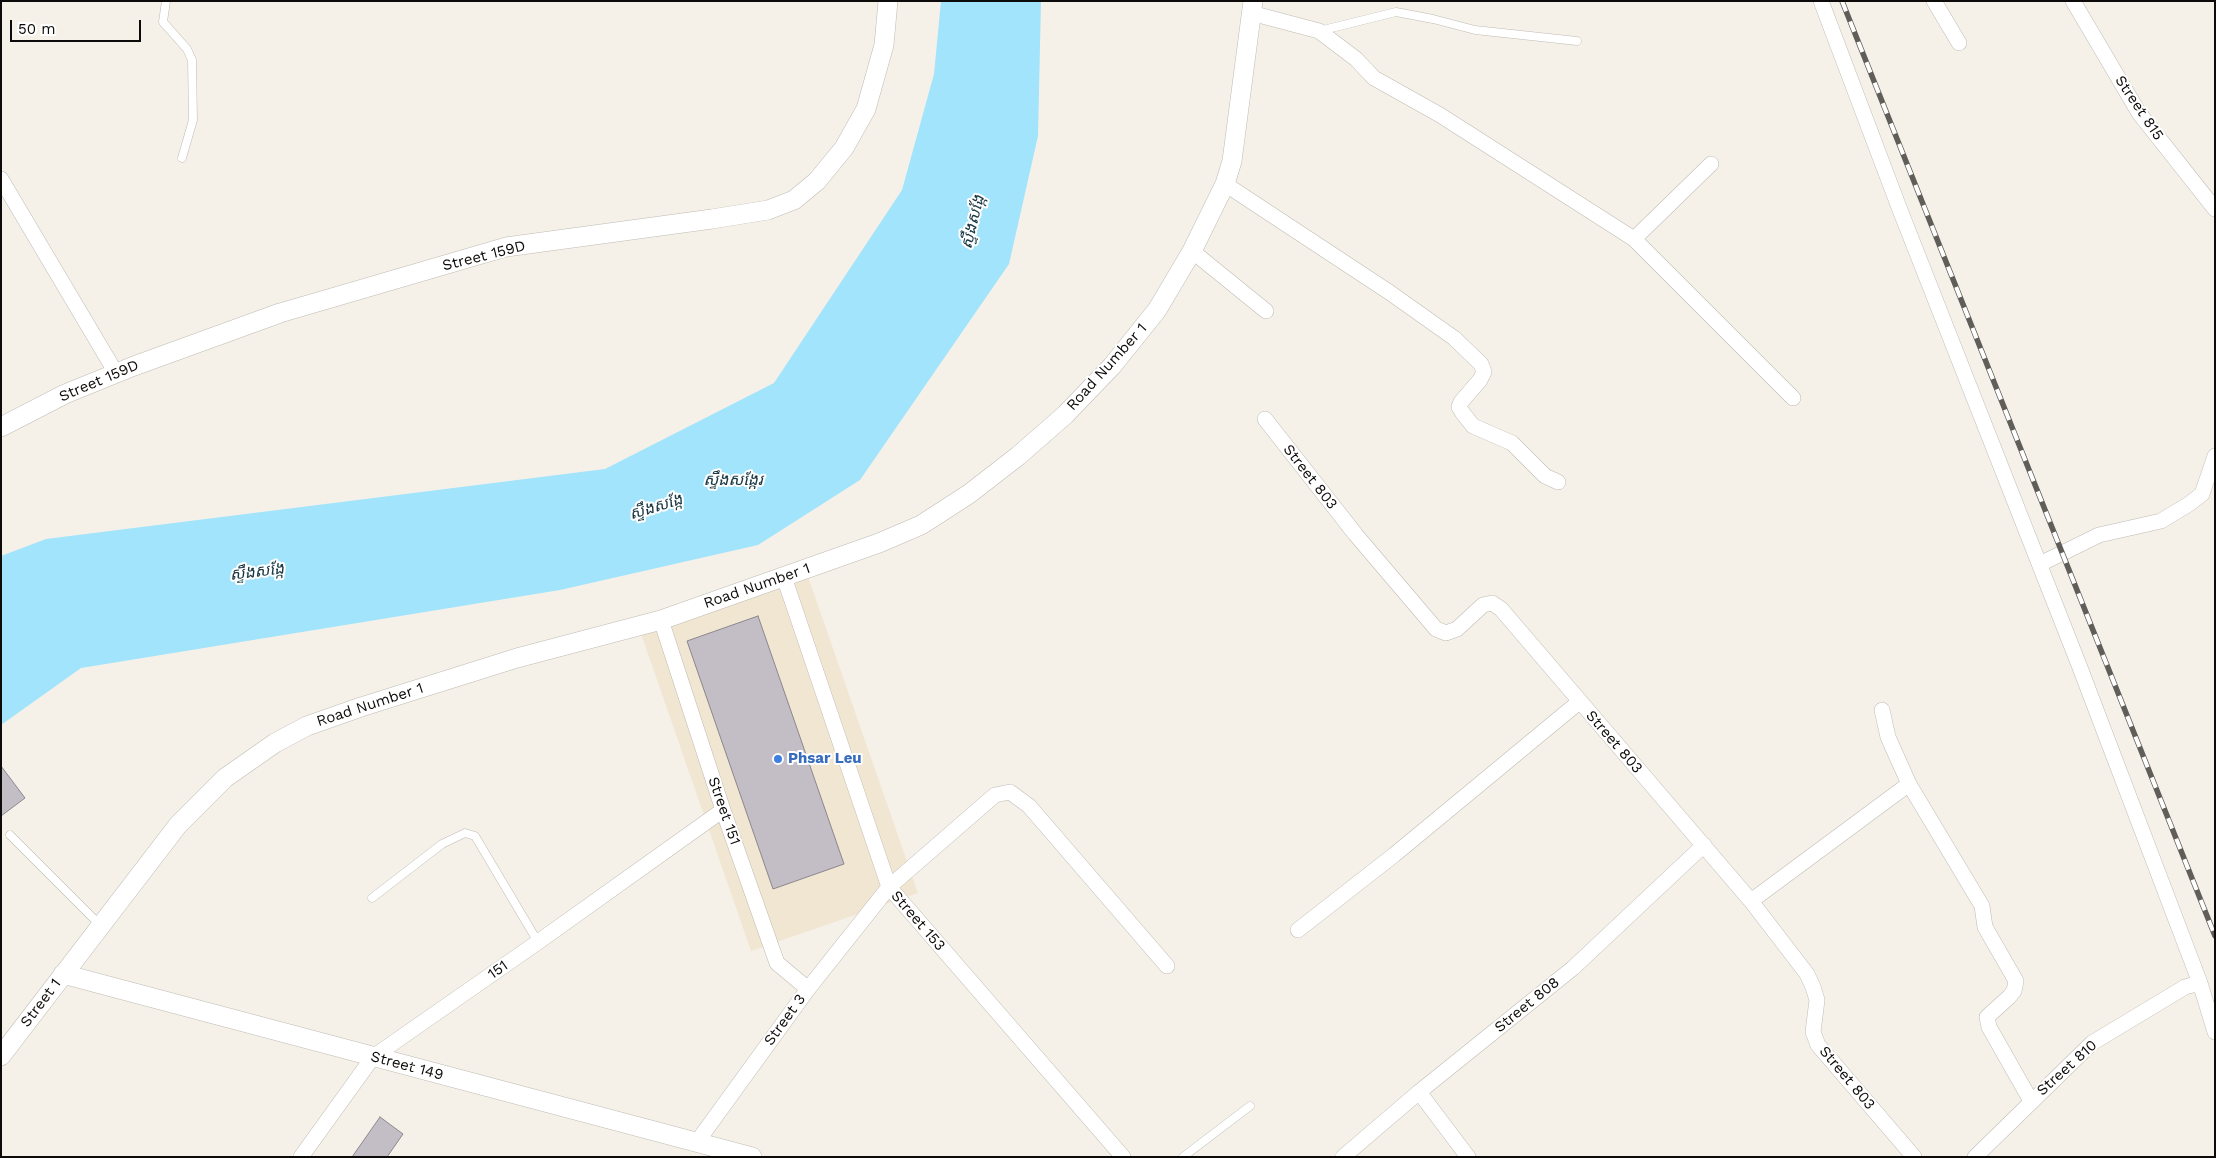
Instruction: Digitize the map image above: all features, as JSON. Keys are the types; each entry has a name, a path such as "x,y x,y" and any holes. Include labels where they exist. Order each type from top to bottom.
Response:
{"street":[{"name":"Street 159D","path":"1,428 65,394 116,373 280,313 506,247 768,210 794,200 817,181 844,148 866,109 884,45 888,1"},
{"path":"1820,1 1903,219 2040,564 2200,983 2215,1032"},
{"path":"1934,1 1959,43"},
{"name":"Street 815","path":"2073,1 2139,113 2215,209"},
{"path":"1252,7 1319,31 1356,59 1374,78 1440,115 1634,239 1793,398"},
{"name":"Road Number 1","path":"62,974 178,825 225,778 275,743 307,726 436,683 517,658 661,620 880,543 921,524 969,494 1018,456 1065,415 1112,366 1157,310 1192,251 1225,184 1232,160 1252,7"},
{"path":"1634,239 1711,164"},
{"path":"1,179 116,373"},
{"path":"1225,184 1390,292 1454,338 1481,364 1484,372 1480,380 1460,402 1459,407 1462,412 1473,426 1512,443 1545,476 1558,482"},
{"path":"1192,251 1266,311"},
{"name":"Street 803","path":"1265,419 1356,535 1436,629 1446,633 1457,628 1483,605 1492,603 1501,610 1752,901 1814,986 1817,1000 1813,1032 1818,1045 1914,1157"},
{"path":"2040,564 2099,536 2161,521 2190,504 2202,494 2215,456"},
{"name":"Street 153","path":"784,577 889,887 1123,1157"},
{"name":"Street 151","path":"661,620 722,810 776,963 808,988"},
{"path":"1298,930 1394,855 1579,702"},
{"path":"1882,710 1888,736 1909,784 1982,906 1985,927 2016,980 2014,990 2009,997 1987,1017 1989,1027 2031,1101"},
{"path":"1752,901 1909,784"},
{"name":"Street 3","path":"692,1150 808,988 889,887 995,795 1010,792 1029,806 1167,966"},
{"name":"151","path":"301,1157 373,1057 722,810"},
{"name":"Street 808","path":"1343,1157 1419,1092 1572,968 1704,845"},
{"name":"Street 1","path":"1,1056 62,974"},
{"name":"Street 149","path":"62,974 373,1057 692,1150 752,1157"},
{"name":"Street 810","path":"1975,1157 2092,1043 2185,987 2200,983"},
{"path":"1419,1092 1468,1157"}],"lane":[{"path":"166,1 163,22 187,49 192,60 192,120 182,158"},
{"path":"1319,31 1396,12 1433,18 1476,30 1577,41"},
{"path":"372,898 442,844 465,833 476,836 538,942"},
{"path":"10,835 100,924"},
{"path":"1183,1157 1250,1106"}],"shaded area":[{"name":"Phsar Leu","path":"805,568 918,893 751,951 638,625"}],"water":[{"name":"ស្ទឹងសង្កែរ","path":"941,1 1041,1 1038,136 1009,264 860,480 758,545 560,590 81,668 1,725 1,556 46,539 605,469 774,383 902,190 934,74"}],"building":[{"path":"758,616 844,864 773,889 687,641"},
{"path":"1,766 25,798 1,816"},
{"path":"380,1117 403,1134 387,1157 352,1157"}],"railway":[{"path":"1842,1 2215,936"}],"place":[{"name":"Phsar Leu","path":"778,759"}],"water label":[{"name":"ស្ទឹងសង្កែ","path":"973,222"},
{"name":"ស្ទឹងសង្កែ","path":"656,507"},
{"name":"ស្ទឹងសង្កែ","path":"257,572"}]}
